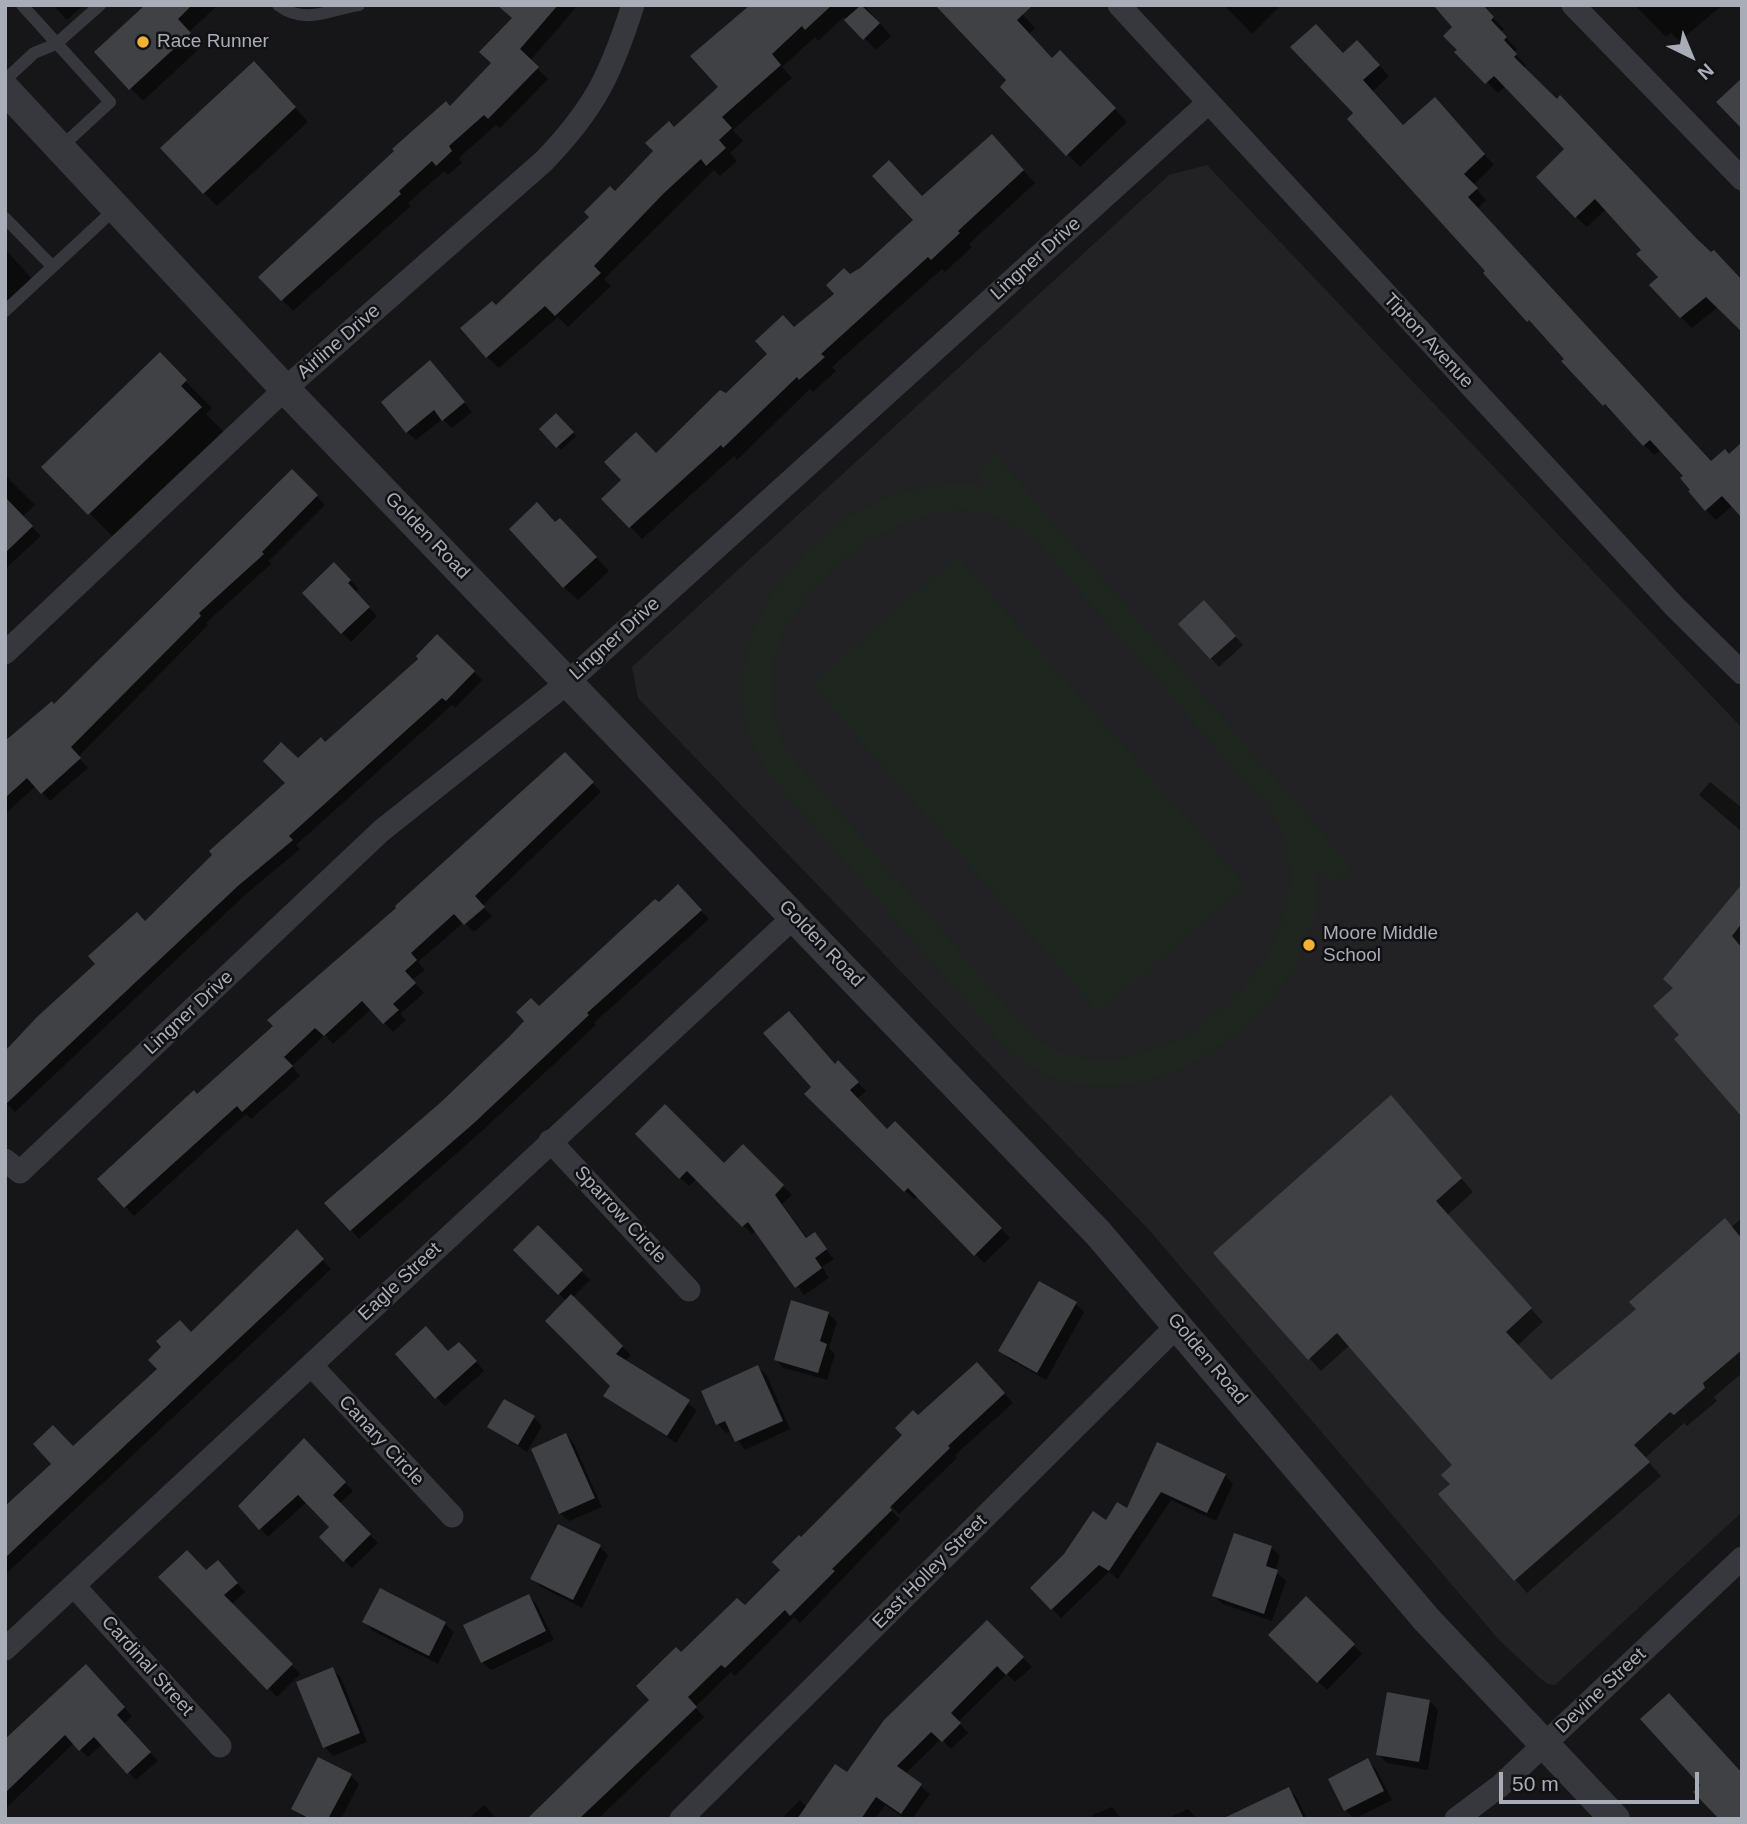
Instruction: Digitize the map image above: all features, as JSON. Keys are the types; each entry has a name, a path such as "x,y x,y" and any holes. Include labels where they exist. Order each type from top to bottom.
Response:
{"street":[{"name":"Airline Drive","path":"5,653 285,389 544,161 575,129 597,98 614,65 633,5"},
{"name":"Tipton Avenue","path":"1119,5 1675,607 1742,673"},
{"path":"1573,5 1742,179"},
{"name":"Golden Road","path":"5,89 285,389 1098,1233 1427,1620 1615,1819"},
{"name":"Lingner Drive","path":"13,1166 381,831 567,682 1208,103"},
{"name":"Eagle Street","path":"5,1649 795,916"},
{"name":"Sparrow Circle","path":"550,1141 689,1290"},
{"name":"East Holley Street","path":"681,1819 1178,1325"},
{"name":"Canary Circle","path":"311,1366 452,1516"},
{"name":"Devine Street","path":"1457,1819 1500,1786 1742,1558"},
{"name":"Cardinal Street","path":"74,1586 220,1746"}],"lane":[{"path":"22,5 110,102 61,148"},
{"path":"278,5 300,16 318,17 343,5 359,5"},
{"path":"5,80 34,53 56,44 94,7"},
{"path":"5,311 116,208"},
{"path":"5,218 52,267"},
{"path":"5,227 21,234"}],"shaded area":[{"name":"Moore Middle School","path":"1207,165 1742,728 1742,1512 1555,1685 1547,1684 1499,1640 1150,1231 638,698 632,667 1169,175"},
{"path":"994,453 1352,868 1332,884 1318,868 1317,905 1312,927 1292,969 1263,1008 1226,1041 1183,1067 1138,1082 1092,1086 1047,1075 1006,1048 767,772 750,738 742,704 743,669 752,635 767,603 788,573 813,546 857,512 892,496 929,486 987,486 974,471","holes":["964,510 1000,517 1039,544 1268,808 1287,853 1288,899 1272,944 1244,986 1207,1021 1164,1046 1118,1059 1072,1056 1048,1046 1027,1030 797,763 775,721 772,677 783,636 807,597 839,563 878,536 921,518"]},
{"path":"957,556 1245,885 1099,1013 811,684"}],"building":[{"name":"Race Runner","path":"145,5 192,5 178,19 191,33 129,90 94,52"},
{"path":"497,5 558,5 520,49 539,67 488,119 484,115 449,146 452,151 436,166 432,161 399,191 401,194 281,301 258,277 394,151 392,149 446,101 450,106 491,63 479,52 512,18"},
{"path":"750,5 832,5 805,30 802,26 772,54 781,65 722,117 732,128 719,140 726,148 706,166 701,159 663,194 594,266 601,273 555,316 545,306 486,358 460,328 492,301 496,305 589,217 584,212 610,186 615,191 653,151 645,143 669,121 674,127 718,87 690,56"},
{"path":"861,5 880,23 863,40 844,20"},
{"path":"935,5 1033,5 1017,20 1052,58 1060,50 1116,108 1066,156 1000,87 1006,80"},
{"path":"1433,5 1483,5 1494,17 1491,20 1507,37 1504,40 1517,54 1514,57 1557,99 1560,95 1697,239 1711,252 1714,250 1742,280 1742,332 1706,297 1680,318 1649,285 1658,277 1636,254 1641,250 1595,199 1575,218 1536,177 1564,149 1494,76 1485,84 1454,52 1457,50 1443,36 1452,27"},
{"path":"1316,24 1343,53 1357,40 1380,65 1363,80 1403,125 1435,97 1485,154 1464,174 1478,188 1468,197 1711,461 1725,449 1729,454 1742,442 1742,518 1722,496 1705,511 1688,491 1690,490 1680,478 1683,476 1650,440 1643,446 1605,404 1603,406 1561,361 1564,359 1529,320 1527,322 1483,273 1485,271 1347,119 1353,113 1290,47"},
{"path":"254,61 296,107 203,194 160,148"},
{"path":"1742,78 1742,129 1716,102"},
{"path":"992,134 1024,170 931,260 928,257 821,354 825,357 799,380 797,377 723,448 721,445 629,528 601,499 621,480 604,462 636,432 656,453 720,390 726,393 767,354 755,341 783,315 794,327 834,294 826,285 844,268 850,274 860,268 913,220 872,176 889,160 922,196"},
{"path":"160,352 187,380 181,386 202,407 88,515 41,467"},
{"path":"430,360 465,402 442,421 434,410 406,433 381,402"},
{"path":"556,413 574,432 556,448 539,429"},
{"path":"292,469 318,495 262,552 264,554 199,613 201,616 71,747 81,758 41,794 27,778 5,798 5,741 52,701 54,704"},
{"path":"5,497 33,526 5,553"},
{"path":"537,502 555,522 560,518 597,557 563,588 509,529"},
{"path":"334,562 351,580 348,583 370,607 341,634 302,593"},
{"path":"1204,600 1236,636 1210,659 1178,624"},
{"path":"437,634 475,671 446,701 442,698 289,836 293,840 239,885 5,1105 5,1051 37,1017 95,964 88,956 137,912 145,921 212,855 209,851 285,783 263,761 281,742 298,758 321,737 325,742 418,659 416,656"},
{"path":"565,752 594,782 475,896 485,907 464,925 454,914 411,953 417,960 405,971 416,983 393,1004 399,1010 383,1024 362,1001 324,1036 315,1028 284,1057 293,1066 242,1112 237,1106 124,1208 97,1179 194,1090 197,1094 273,1026 267,1020 396,908 395,906"},
{"path":"678,884 702,910 587,1013 589,1015 474,1123 350,1231 324,1203 440,1103 509,1037 524,1021 516,1012 531,998 539,1006 655,899 659,902"},
{"path":"1742,884 1742,923 1732,936 1742,948 1742,1117 1674,1039 1679,1035 1653,1006 1673,988 1663,979"},
{"path":"789,1011 835,1064 838,1060 859,1082 850,1090 887,1129 895,1121 1002,1228 974,1256 908,1188 904,1192 804,1094 811,1087 763,1033"},
{"path":"1391,1095 1462,1178 1436,1201 1532,1308 1506,1332 1551,1380 1636,1309 1629,1302 1725,1218 1742,1239 1742,1350 1703,1383 1705,1388 1674,1415 1670,1412 1634,1445 1650,1462 1514,1581 1438,1494 1450,1484 1441,1475 1452,1465 1337,1333 1308,1360 1213,1253"},
{"path":"665,1104 724,1163 743,1144 784,1185 775,1195 806,1238 815,1232 827,1249 815,1258 822,1268 795,1288 748,1222 742,1227 687,1171 679,1179 635,1134"},
{"path":"538,1225 583,1270 558,1295 513,1250"},
{"path":"297,1229 324,1259 5,1558 5,1506 51,1464 33,1444 53,1425 73,1446 157,1369 148,1360 161,1347 156,1341 180,1320 191,1332"},
{"path":"1039,1281 1077,1302 1037,1373 998,1351"},
{"path":"571,1294 623,1346 616,1354 690,1400 667,1436 603,1396 610,1386 545,1321"},
{"path":"791,1300 829,1312 820,1341 827,1344 818,1373 774,1360"},
{"path":"426,1326 448,1351 459,1342 477,1361 435,1399 395,1354"},
{"path":"977,1362 1005,1393 948,1446 950,1448 890,1507 892,1510 832,1569 835,1571 790,1616 785,1610 725,1668 721,1665 688,1697 697,1707 579,1819 527,1819 649,1700 636,1686 676,1647 681,1652 737,1598 745,1605 780,1570 772,1562 799,1535 801,1537 902,1435 895,1428 913,1410 918,1415"},
{"path":"758,1365 783,1421 735,1442 725,1421 716,1425 701,1391"},
{"path":"504,1399 535,1416 518,1445 487,1427"},
{"path":"566,1433 595,1498 559,1514 531,1449"},
{"path":"304,1438 346,1482 333,1495 371,1534 343,1562 319,1537 329,1527 298,1495 259,1530 238,1506"},
{"path":"1157,1442 1226,1474 1207,1513 1161,1492 1109,1571 1099,1565 1051,1610 1030,1588 1064,1554 1093,1511 1106,1520 1117,1502 1127,1508"},
{"path":"558,1524 601,1545 573,1600 530,1579"},
{"path":"1234,1533 1272,1546 1266,1566 1278,1570 1264,1614 1212,1596"},
{"path":"187,1550 206,1570 218,1560 238,1583 224,1595 293,1664 267,1690 158,1577"},
{"path":"380,1588 446,1622 429,1656 362,1622"},
{"path":"529,1594 546,1631 481,1663 463,1625"},
{"path":"1306,1596 1355,1644 1317,1683 1268,1635"},
{"path":"987,1620 1024,1657 1006,1675 997,1666 951,1713 961,1723 942,1742 931,1732 897,1766 922,1784 901,1814 876,1797 861,1819 797,1819 835,1764 847,1772 884,1720"},
{"path":"86,1664 125,1707 117,1715 151,1752 127,1774 94,1737 79,1751 65,1735 5,1793 5,1739"},
{"path":"333,1667 360,1733 323,1748 296,1682"},
{"path":"1387,1692 1430,1700 1419,1762 1376,1755"},
{"path":"1669,1693 1742,1773 1742,1819 1719,1819 1693,1792 1700,1785 1640,1719"},
{"path":"318,1757 352,1774 328,1819 310,1819 291,1809"},
{"path":"1368,1758 1384,1791 1344,1811 1328,1779"},
{"path":"1289,1787 1304,1819 1222,1819"}],"place":[{"name":"Race Runner","path":"143,42"},
{"name":"Moore Middle School","path":"1309,945"}]}
